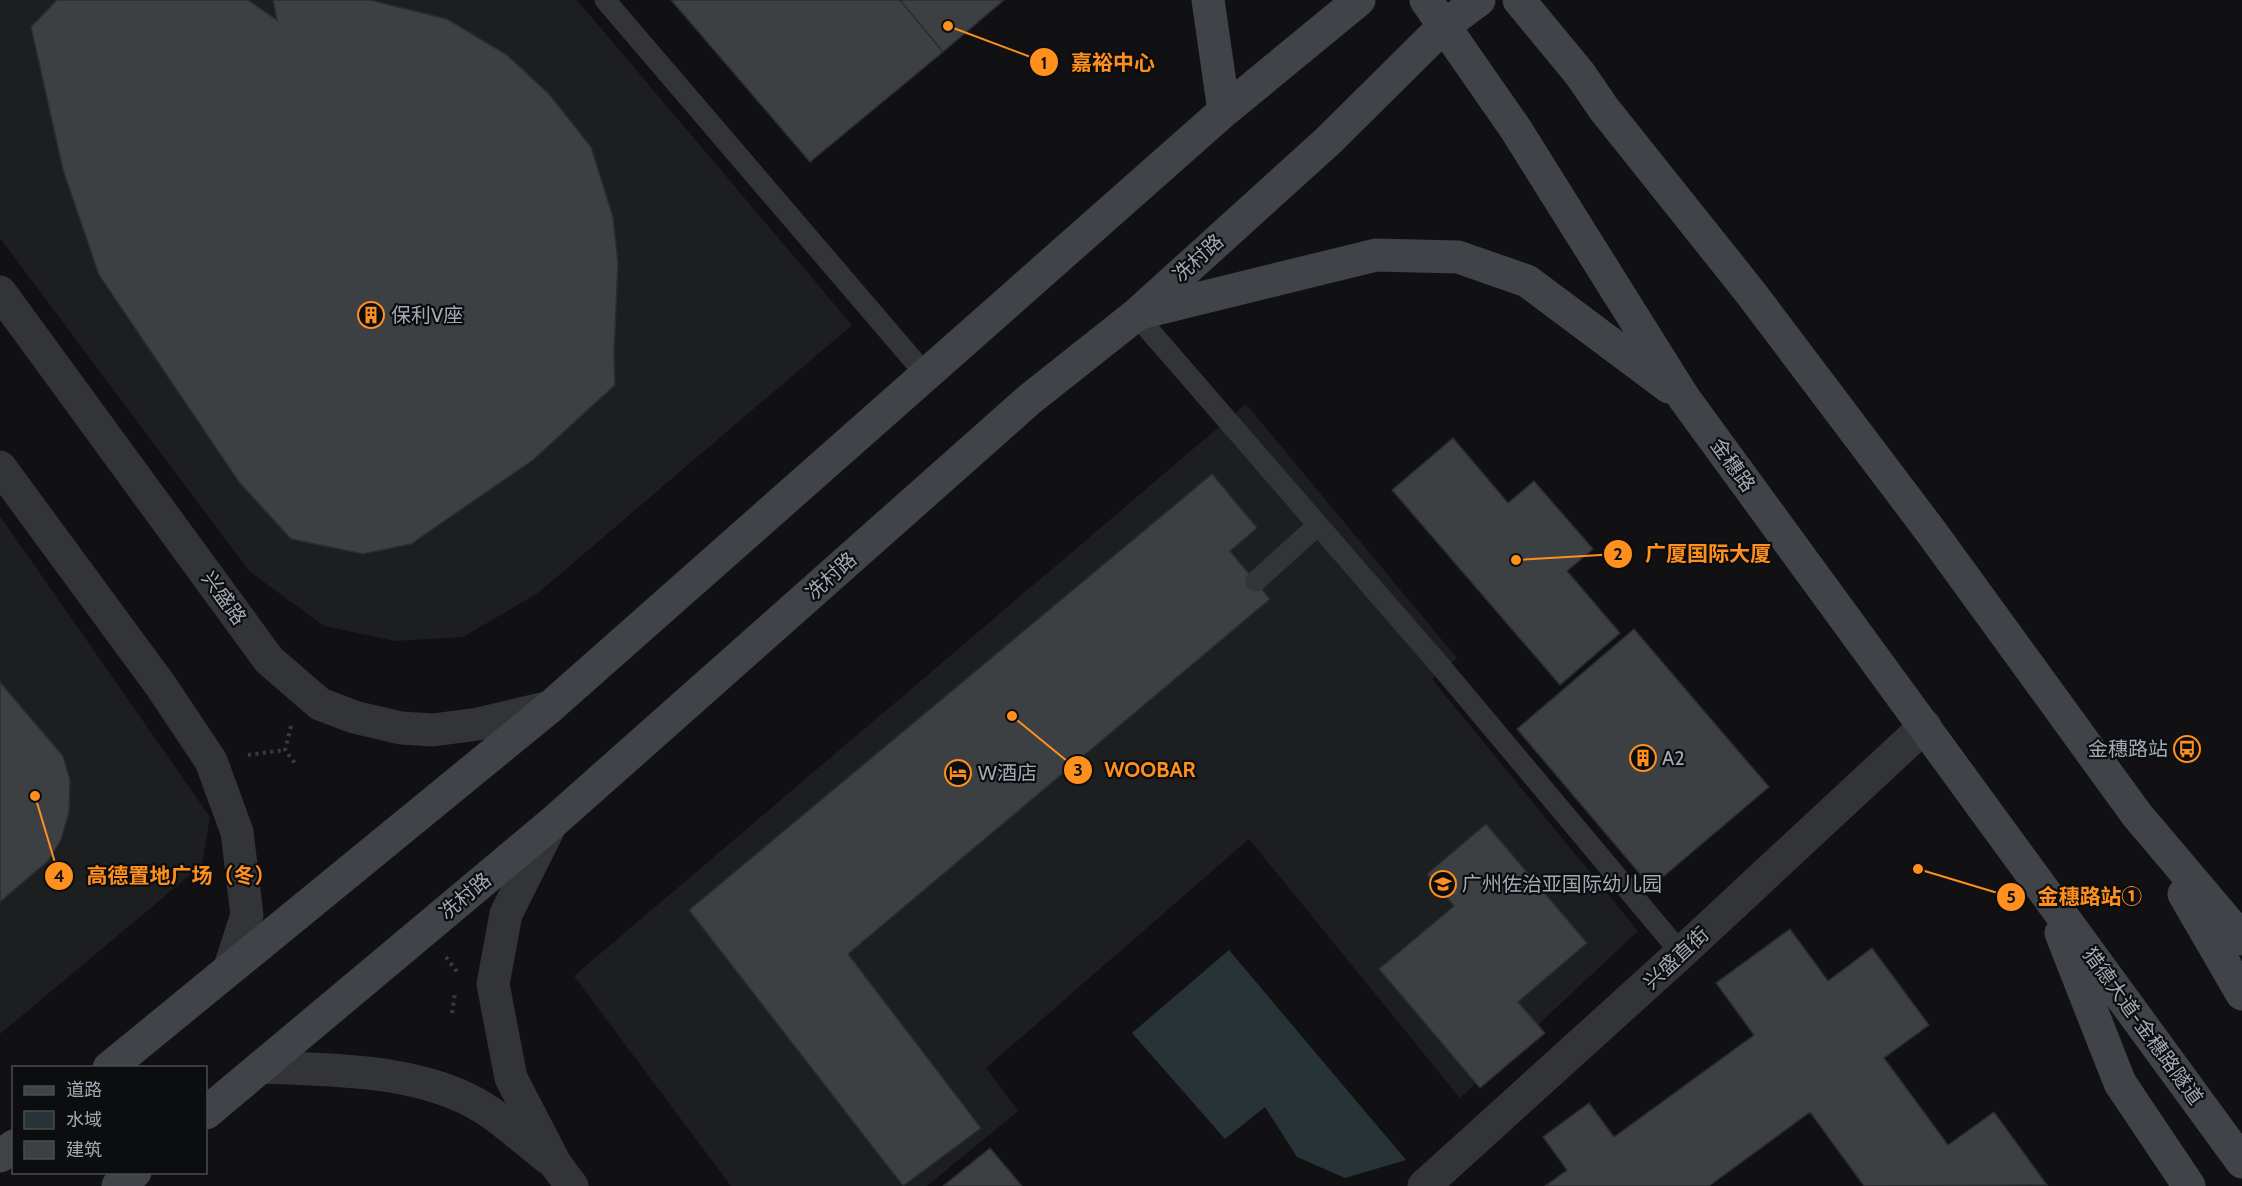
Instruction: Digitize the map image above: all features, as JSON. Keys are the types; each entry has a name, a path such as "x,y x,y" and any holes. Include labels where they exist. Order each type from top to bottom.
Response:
{"main road":[{"path":"1208,0 1224,111"},
{"path":"111,1066 550,707 1224,111 1359,0"},
{"name":"冼村路","path":"207,1112 551,824 1022,407 1136,315 1328,141 1435,13 1479,0"},
{"path":"1519,0 1580,74 1604,109 1757,302 1932,533 2137,815 2242,939"},
{"name":"金穗路","path":"1435,13 1515,128 1684,398 2043,890"},
{"path":"1136,315 1376,255 1458,257 1527,281 1684,398"},
{"path":"2137,815 2242,994"},
{"path":"2043,890 2120,1083 2189,1186"},
{"name":"猎德大道-金穗路隧道","path":"2043,890 2242,1162"},
{"path":"118,1186 134,1174"}],"street":[{"name":"兴盛路","path":"0,292 269,660 320,704 354,717 401,728 433,730 478,724 550,707"},
{"path":"0,467 161,686 211,761 237,832 247,915 230,967"},
{"name":"兴盛直街","path":"1424,1186 1682,953 1925,726"},
{"path":"551,824 506,914 493,984 511,1078 564,1175"},
{"path":"261,1067 364,1072 437,1087 485,1109 564,1175"}],"lane":[{"path":"605,0 926,375"},
{"path":"1136,315 1443,669 1682,953"},
{"path":"1256,581 1318,525"}],"path":[{"path":"285,750 291,725"},
{"path":"248,755 285,750"},
{"path":"285,750 297,766"}],"shaded area":[{"name":"保利V座","path":"0,0 577,0 852,325 538,593 463,637 395,641 324,626 249,571 0,238"},
{"path":"1246,404 1457,658 1432,679 1638,931 1460,1098 1249,839 986,1068 1018,1111 927,1186 731,1186 574,976"},
{"path":"0,516 210,817 202,865 0,1034"}],"water":[{"path":"1229,950 1406,1160 1345,1178 1297,1157 1265,1107 1225,1139 1132,1033"}],"building":[{"name":"保利V座","path":"57,0 248,0 277,20 273,0 370,0 447,19 507,55 549,94 591,147 613,217 618,263 615,385 533,460 411,544 363,554 291,539 239,482 99,275 63,170 31,27"},
{"path":"671,0 900,0 943,52 810,162"},
{"path":"900,0 1004,0 943,52"},
{"path":"1453,438 1508,503 1534,481 1593,549 1567,571 1620,633 1560,685 1392,490"},
{"name":"W酒店","path":"1212,474 1257,528 1230,551 1270,599 848,954 981,1128 903,1186 689,910"},
{"name":"A2","path":"1634,629 1769,787 1651,887 1517,729"},
{"path":"0,682 63,756 70,780 69,812 61,840 48,861 0,902"},
{"path":"0,682 63,756 70,780 69,812 61,840 48,861 0,902"},
{"path":"1486,824 1587,943 1518,1002 1545,1033 1480,1088 1379,969 1454,906 1427,874"},
{"path":"1790,929 1828,981 1872,948 1929,1025 1884,1058 1948,1145 1994,1112 2047,1185 1864,1186 1810,1112 1709,1186 1545,1186 1567,1170 1543,1137 1589,1103 1614,1137 1754,1035 1716,983"},
{"path":"990,1148 1022,1186 943,1186"}],"place":[{"name":"嘉裕中心","path":"948,26"},
{"name":"保利V座","path":"371,315"},
{"name":"广厦国际大厦","path":"1516,560"},
{"name":"WOOBAR","path":"1012,716"},
{"name":"金穗路站","path":"2187,749"},
{"name":"A2","path":"1643,758"},
{"name":"W酒店","path":"958,773"},
{"name":"高德置地广场（冬）","path":"35,796"},
{"name":"金穗路站①","path":"1918,869"},
{"name":"广州佐治亚国际幼儿园","path":"1443,884"}]}
